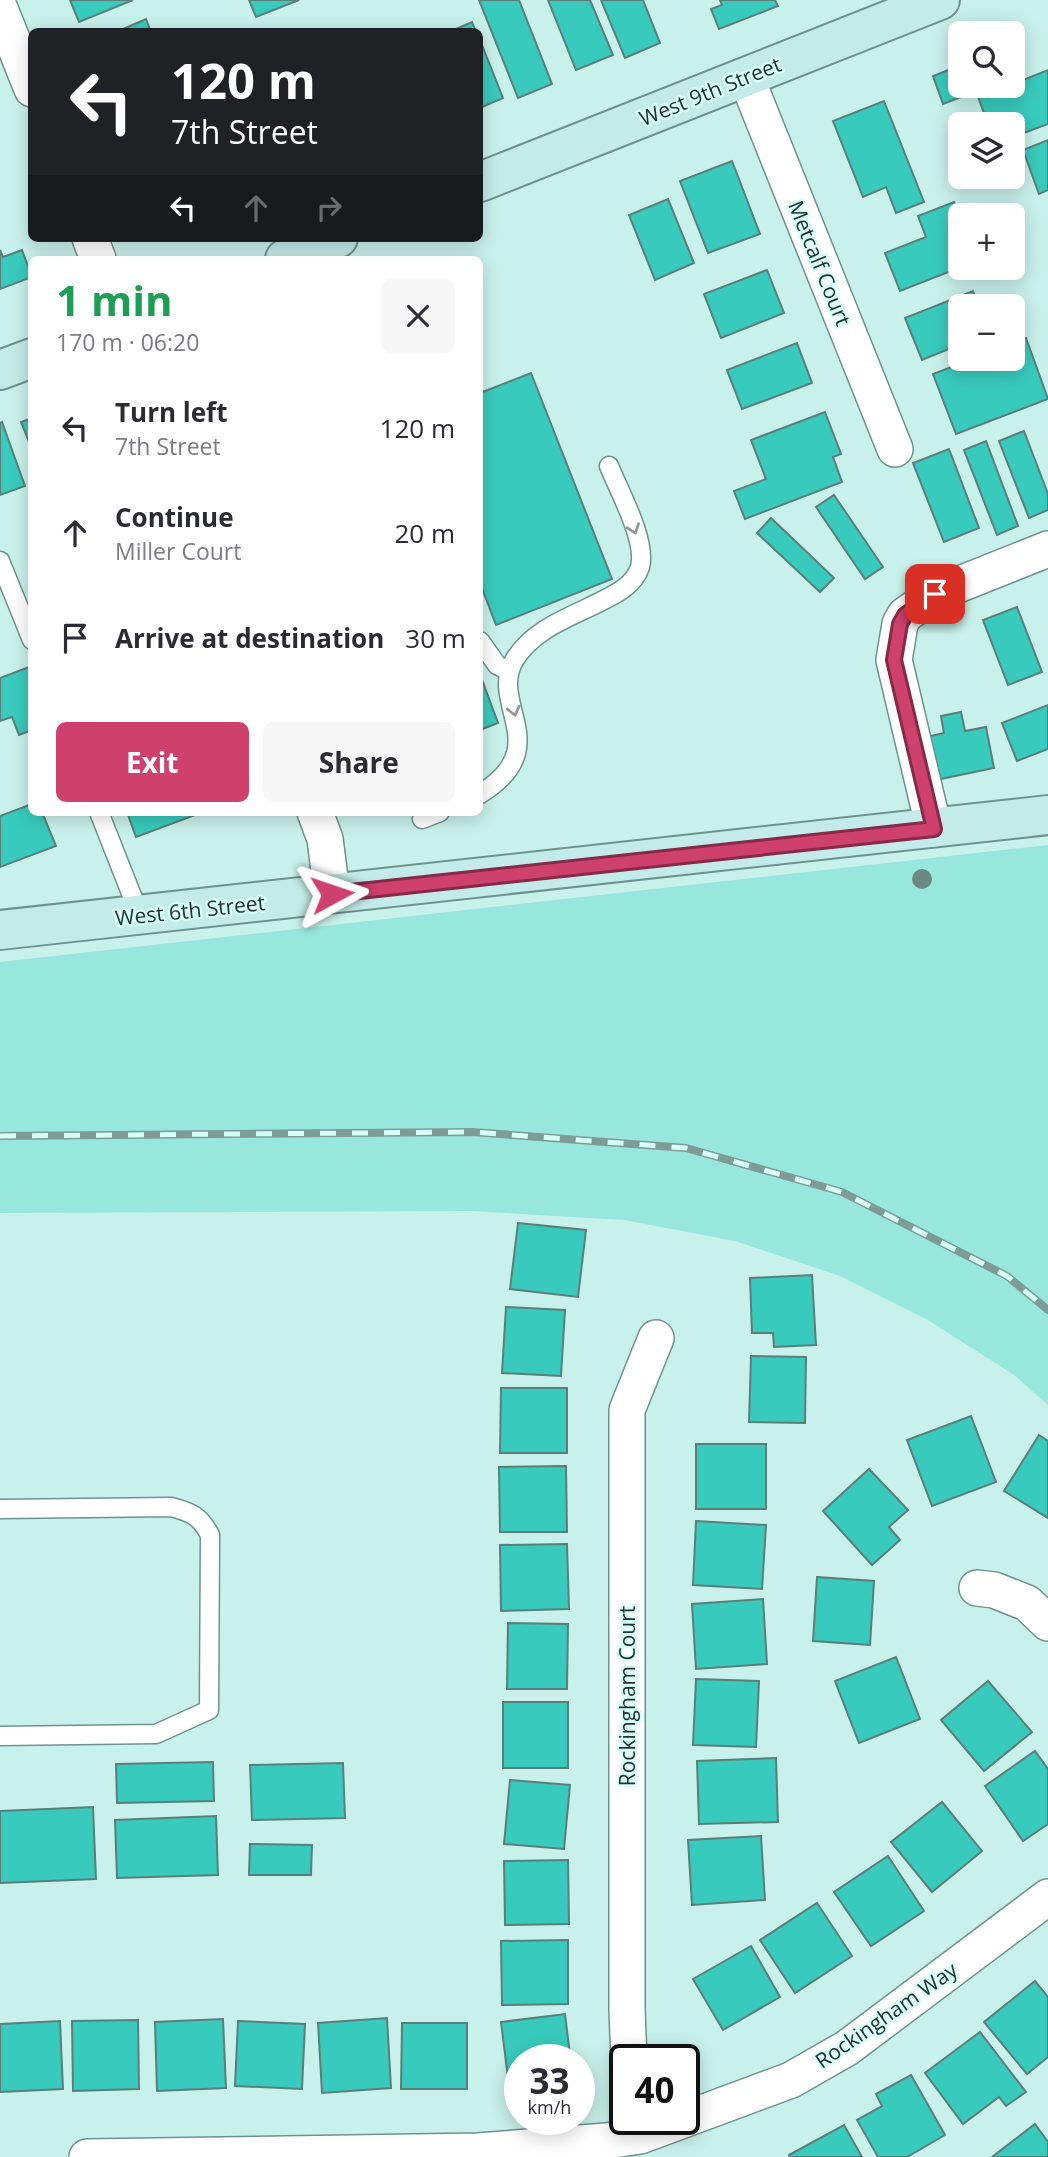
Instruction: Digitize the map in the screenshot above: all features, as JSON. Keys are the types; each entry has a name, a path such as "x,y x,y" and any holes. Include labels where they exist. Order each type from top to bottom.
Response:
{"street":[{"name":"West 9th Street","path":"483,181 940,0"},
{"path":"0,9 28,79"},
{"name":"Metcalf Court","path":"746,77 895,449"},
{"path":"293,256 328,242"},
{"path":"0,370 28,360"},
{"path":"934,829 894,660 900,624 905,615 935,594 1048,550"},
{"path":"317,816 326,839 332,894"},
{"name":"West 6th Street","path":"0,930 1048,816"},
{"name":"Rockingham Court","path":"628,2044 626,1410 656,1338"},
{"path":"976,1588 994,1590 1027,1603 1048,1623"},
{"name":"Rockingham Way","path":"700,2109 790,2080 847,2048 1048,1897"},
{"name":"Rockingham Way","path":"87,2157 478,2151 606,2141 621,2135"}],"lane":[{"path":"483,792 508,769 519,737 508,684 509,671 516,657 543,632 611,598 634,580 640,568 639,542 609,466"},
{"path":"0,561 28,630"},
{"path":"483,644 497,665 509,671"},
{"path":"101,816 141,916"},
{"path":"422,819 430,816"},
{"path":"0,1509 171,1507 192,1512 203,1521 209,1535 209,1710 156,1734 0,1736"}],"shaded area":[{"path":"1048,845 1048,1405 1014,1375 928,1320 840,1276 735,1241 624,1220 472,1211 0,1213 0,962"}],"building":[{"path":"70,0 133,0 79,22"},
{"path":"249,0 299,0 256,17"},
{"path":"479,0 519,0 552,84 518,98"},
{"path":"548,0 590,0 613,55 576,70"},
{"path":"601,0 643,0 660,43 625,58"},
{"path":"720,0 775,0 778,6 719,29 711,9 722,5"},
{"path":"146,19 149,28 125,28"},
{"path":"472,22 474,28 458,28"},
{"path":"483,48 503,98 483,107"},
{"path":"948,70 948,98 959,98 943,104 933,76"},
{"path":"1048,70 1048,124 1025,133 1025,112 984,112 978,98 1025,98 1025,79"},
{"path":"884,101 924,202 896,213 886,187 863,197 833,121"},
{"path":"1048,140 1048,190 1039,194 1025,156 1025,149"},
{"path":"732,161 760,234 708,253 680,181"},
{"path":"668,199 694,263 655,280 629,215"},
{"path":"948,204 948,272 900,291 885,253 926,237 918,216"},
{"path":"0,250 3,257 22,250 28,266 28,278 0,289"},
{"path":"767,270 784,313 721,338 704,294"},
{"path":"948,301 948,349 922,360 905,318"},
{"path":"1025,338 1048,399 956,434 933,374 948,368 948,371 1025,371"},
{"path":"797,343 812,383 742,409 727,370"},
{"path":"531,373 612,579 496,625 483,591 483,392"},
{"path":"825,412 841,454 833,457 842,482 745,519 734,491 766,479 751,440"},
{"path":"28,419 28,439 21,422"},
{"path":"2,422 25,486 0,495 0,423"},
{"path":"1024,431 1048,494 1048,510 1029,518 999,441"},
{"path":"986,441 1018,526 997,535 964,450"},
{"path":"949,449 979,528 944,542 913,463"},
{"path":"834,495 883,567 865,579 816,507"},
{"path":"771,518 834,578 820,592 757,533"},
{"path":"1017,607 1042,672 1008,685 983,620"},
{"path":"28,667 28,732 19,735 12,717 0,721 0,678"},
{"path":"483,682 498,723 483,729"},
{"path":"1048,705 1048,749 1017,761 1002,723"},
{"path":"961,712 965,731 986,727 994,768 931,781 922,738 944,733 941,716"},
{"path":"28,806 28,816 44,816 56,846 0,867 0,816"},
{"path":"128,816 192,816 136,837"},
{"path":"518,1223 586,1230 578,1297 510,1289"},
{"path":"812,1275 816,1345 774,1347 773,1333 752,1333 750,1278"},
{"path":"506,1307 565,1310 561,1376 502,1373"},
{"path":"751,1356 806,1357 805,1423 749,1422"},
{"path":"501,1388 567,1388 567,1453 500,1453"},
{"path":"971,1416 996,1482 932,1506 907,1440"},
{"path":"1039,1435 1048,1441 1048,1518 1004,1491"},
{"path":"696,1444 766,1444 766,1509 696,1509"},
{"path":"566,1466 567,1532 500,1532 499,1467"},
{"path":"869,1469 908,1510 889,1527 900,1540 872,1565 823,1511"},
{"path":"696,1521 766,1525 762,1589 693,1585"},
{"path":"567,1544 569,1609 501,1611 500,1545"},
{"path":"817,1577 874,1581 870,1645 813,1641"},
{"path":"763,1599 767,1664 696,1669 692,1604"},
{"path":"508,1623 568,1624 567,1689 507,1689"},
{"path":"896,1657 920,1719 859,1743 835,1681"},
{"path":"696,1679 759,1681 756,1747 693,1745"},
{"path":"988,1681 1032,1732 984,1771 941,1720"},
{"path":"503,1702 568,1702 568,1768 503,1768"},
{"path":"1035,1751 1048,1769 1048,1824 1023,1841 985,1786"},
{"path":"776,1758 778,1822 699,1824 697,1761"},
{"path":"213,1762 214,1801 117,1803 116,1764"},
{"path":"343,1763 345,1818 252,1820 250,1765"},
{"path":"510,1780 570,1785 564,1849 504,1844"},
{"path":"942,1802 982,1851 932,1892 891,1842"},
{"path":"93,1807 96,1879 0,1883 0,1811"},
{"path":"216,1816 218,1875 117,1878 115,1820"},
{"path":"761,1836 765,1900 692,1905 688,1840"},
{"path":"250,1844 312,1845 311,1875 249,1875"},
{"path":"888,1856 924,1911 871,1946 834,1892"},
{"path":"568,1860 569,1924 505,1925 504,1861"},
{"path":"817,1903 852,1956 795,1993 760,1940"},
{"path":"568,1940 568,2004 502,2005 501,1941"},
{"path":"751,1946 780,1997 723,2030 693,1979"},
{"path":"1035,1981 1048,1997 1048,2057 1027,2074 984,2022"},
{"path":"565,2014 569,2044 504,2046 501,2022"},
{"path":"387,2018 391,2088 322,2093 318,2023"},
{"path":"223,2019 226,2088 157,2091 155,2022"},
{"path":"138,2020 139,2089 73,2091 72,2021"},
{"path":"60,2021 63,2089 0,2092 0,2024"},
{"path":"238,2021 305,2024 302,2089 235,2086"},
{"path":"402,2023 467,2023 467,2089 401,2089"},
{"path":"980,2032 1026,2092 1006,2106 999,2097 963,2124 925,2073"},
{"path":"911,2075 945,2135 907,2157 878,2157 857,2120 882,2106 876,2094"},
{"path":"1035,2124 1048,2142 1048,2157 992,2157"},
{"path":"844,2125 862,2157 790,2157 789,2155"}],"railway":[{"path":"0,1136 472,1132 686,1148 842,1192 1007,1276 1048,1310"}],"route":[{"path":"332,894 934,829 894,660 900,624 905,615 935,594"}]}
